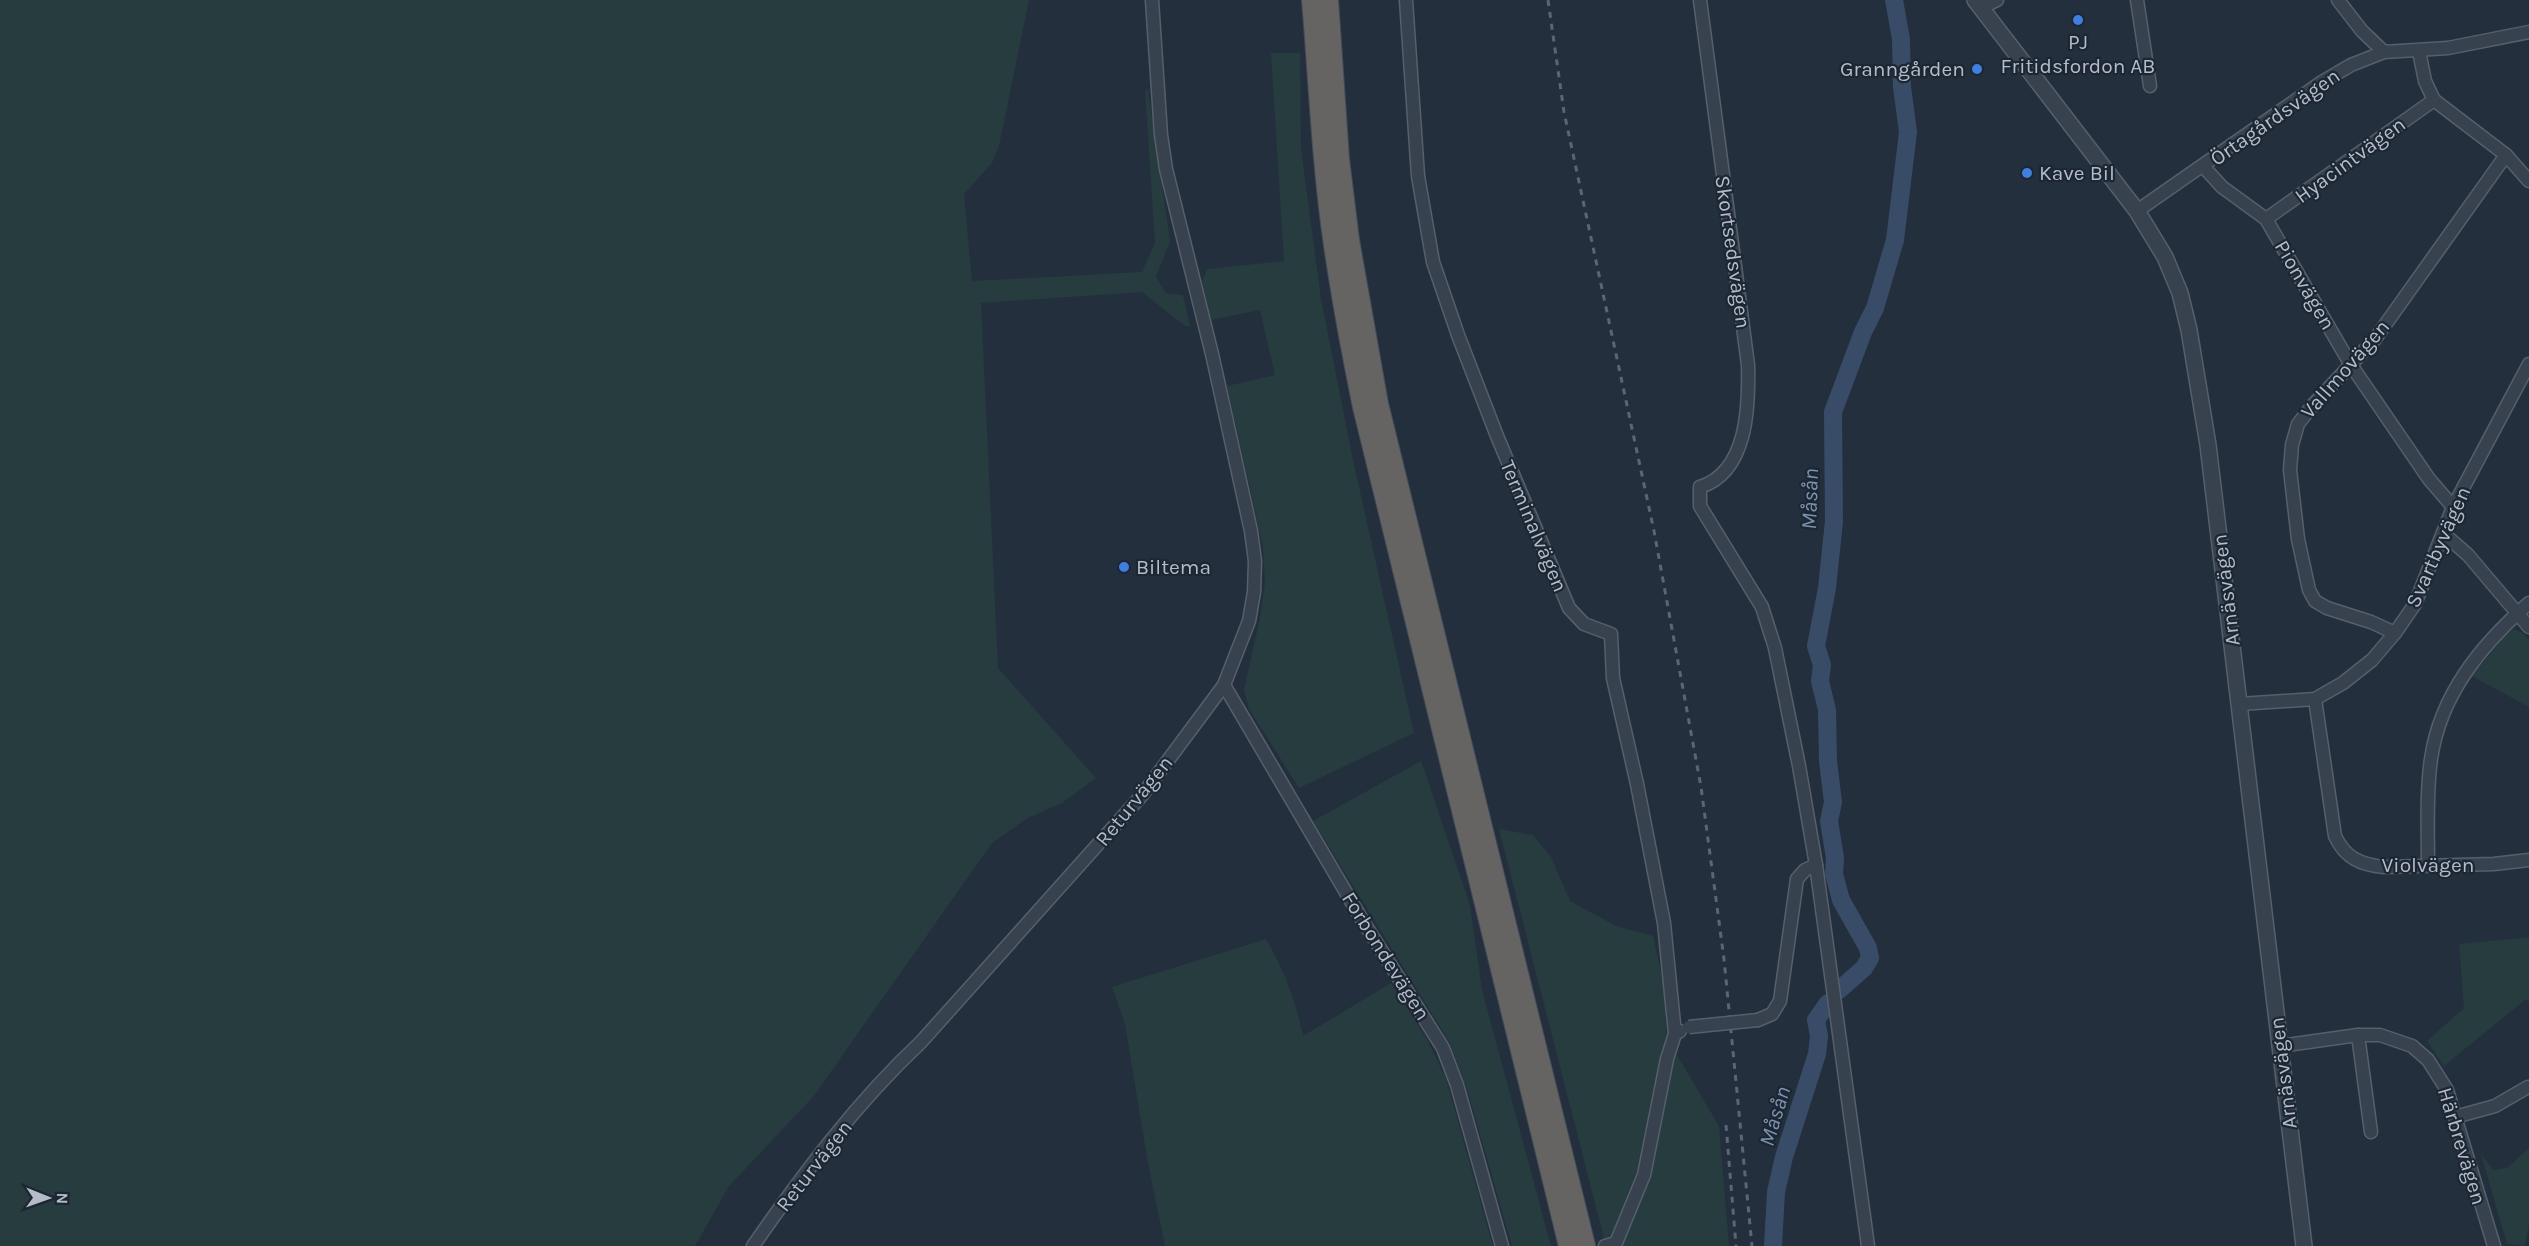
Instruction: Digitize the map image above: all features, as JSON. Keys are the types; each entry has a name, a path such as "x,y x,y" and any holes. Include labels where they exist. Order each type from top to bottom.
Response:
{"highway":[{"path":"1312,0 1325,163 1347,327 1386,507 1579,1245"},
{"path":"1328,0 1339,159 1346,217 1362,323 1378,404 1579,1245"}],"street":[{"name":"Returvägen","path":"753,1246 785,1199 898,1064 921,1042 1143,794 1224,685 1249,621 1254,592 1255,561 1251,531 1214,365 1168,179 1161,135 1152,0"},
{"name":"Terminalvägen","path":"1407,0 1418,176 1433,262 1497,436 1569,608 1584,624 1611,634 1613,678 1637,784 1664,923 1675,1034"},
{"name":"Skortsedsvägen","path":"1700,0 1748,365 1749,397 1747,421 1741,441 1730,462 1716,479 1700,487 1700,506 1762,607 1775,648 1816,865"},
{"path":"1978,4 1997,0"},
{"path":"2137,0 2150,86"},
{"path":"2337,0 2362,31 2384,52"},
{"name":"Arnäsvägen","path":"1978,4 2137,211 2165,257 2180,294 2189,330 2208,445 2304,1246"},
{"name":"Örtagårdsvägen","path":"2137,211 2322,82 2351,65 2384,52 2419,51 2529,32"},
{"path":"2419,51 2425,81 2434,100 2506,154 2529,180"},
{"name":"Hyacintvägen","path":"2266,219 2434,100"},
{"name":"Vallmovägen","path":"2395,633 2371,622 2327,608 2315,601 2309,590 2298,539 2290,470 2292,445 2298,424 2375,339 2506,154"},
{"name":"Pionvägen","path":"2203,166 2222,187 2266,219 2352,365 2428,479 2453,507"},
{"name":"Svartbyvägen","path":"2240,704 2315,699 2343,683 2372,660 2395,633 2415,604 2453,507 2529,364"},
{"path":"2444,534 2468,555 2529,627"},
{"path":"2428,865 2431,759 2449,700 2472,663 2529,603"},
{"name":"Forbondevägen","path":"1224,685 1364,923 1443,1048 1457,1085 1502,1246"},
{"name":"Violvägen","path":"2315,699 2330,808 2338,844 2353,859 2384,867 2494,864 2529,860"},
{"path":"1605,1246 1616,1243 1644,1175 1667,1059 1675,1034 1689,1027 1758,1020 1772,1014 1780,1001 1797,879 1805,870 1816,865 1868,1246"},
{"path":"2358,1035 2371,1132"},
{"name":"Härbrevägen","path":"2280,1046 2358,1035 2380,1035 2394,1038 2422,1054 2442,1081 2494,1246"},
{"path":"2455,1117 2495,1106 2528,1087"}],"green space":[{"path":"0,0 1029,0 999,146 992,163 964,194 972,281 1142,272 1155,243 1145,90 1148,89 1170,241 1156,277 1166,293 1183,295 1190,326 1185,326 1142,292 981,303 998,668 1096,778 1062,803 1026,819 992,843 813,1097 729,1186 695,1246 0,1246"},
{"path":"1271,53 1300,53 1301,148 1321,299 1353,460 1414,733 1299,788 1249,709 1244,690 1260,618 1265,583 1263,547 1227,386 1275,375 1260,310 1211,320 1202,282 1207,269 1284,261"},
{"path":"2514,629 2523,633 2529,640 2529,707 2472,676 2507,633"},
{"path":"1421,761 1470,905 1482,990 1551,1246 1512,1246 1468,1092 1450,1043 1313,821"},
{"path":"1499,829 1533,835 1551,857 1570,901 1616,926 1653,936 1663,981 1667,1038 1719,1126 1729,1246 1606,1246"},
{"path":"2529,938 2529,1002 2526,999 2444,1066 2427,1041 2464,1008 2459,944"},
{"path":"1266,939 1289,986 1303,1036 1391,983 1427,1039 1446,1079 1493,1246 1165,1246 1147,1158 1125,1024 1112,987"},
{"path":"2529,1148 2529,1224 2525,1246 2507,1244 2481,1154 2493,1170 2507,1168"}],"waterway":[{"name":"Måsån","path":"1839,990 1864,968 1870,958 1868,948 1841,900 1834,874 1835,858 1829,821 1833,802 1828,761 1827,710 1820,681 1822,665 1816,646 1827,588 1834,521 1833,412 1863,332 1875,308 1895,240 1908,132 1902,87 1901,39 1894,0"},
{"name":"Måsån","path":"1773,1246 1776,1192 1784,1157 1817,1054 1819,1036 1816,1020 1828,1003"}],"railway":[{"path":"1548,0 1564,112 1654,531 1701,787 1724,959 1752,1246"},
{"path":"1726,1125 1736,1246"}],"place":[{"name":"PJ Fritidsfordon AB","path":"2078,20"},
{"name":"Granngården","path":"1977,69"},
{"name":"Kave Bil","path":"2027,173"},
{"name":"Biltema","path":"1124,567"}]}
